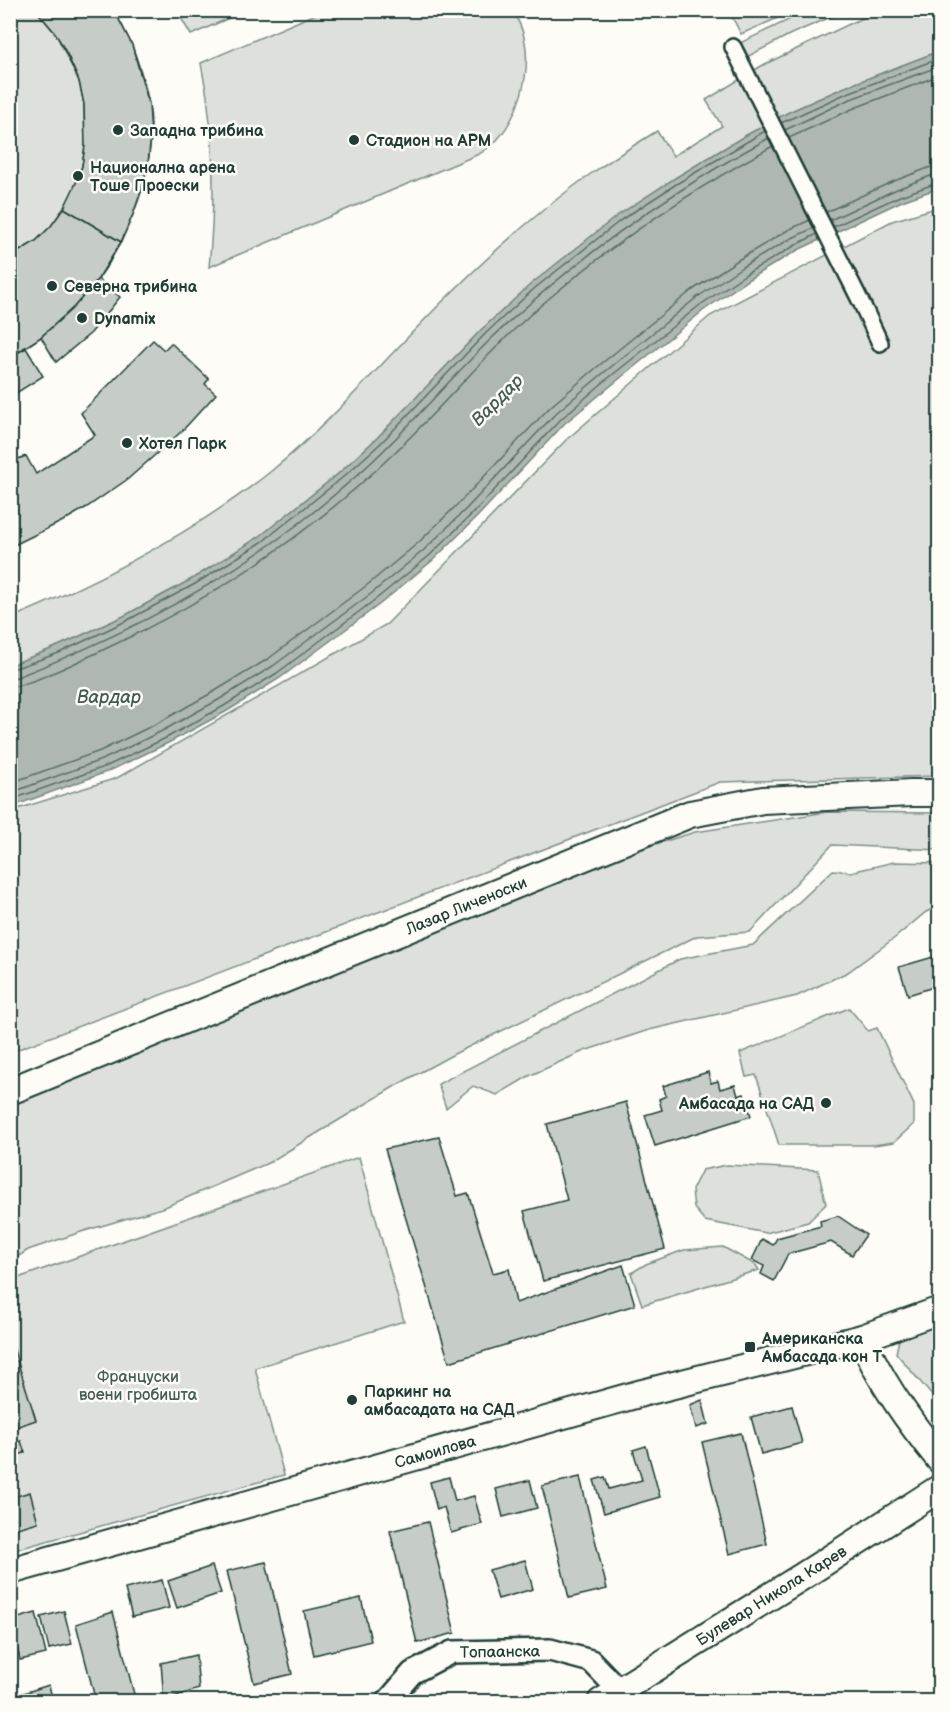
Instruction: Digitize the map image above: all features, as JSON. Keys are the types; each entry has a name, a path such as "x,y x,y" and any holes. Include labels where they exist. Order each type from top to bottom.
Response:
{"street":[{"path":"733,47 880,344"},
{"name":"Лазар Личеноски","path":"10,1092 690,814 763,800 939,793"},
{"path":"939,1310 862,1338 871,1359 907,1417 939,1460"},
{"name":"Самоилова","path":"10,1571 642,1393 862,1338"},
{"name":"Булевар Никола Карев","path":"610,1696 939,1488"},
{"name":"Топаанска","path":"387,1701 411,1673 452,1652 550,1650 591,1661 610,1696"}],"green space":[{"name":"Стадион на АРМ","path":"325,10 512,11 520,25 527,59 521,95 515,112 497,140 479,154 209,267 213,166 201,63"},
{"path":"833,10 845,11 791,34 747,57 740,43 801,14 810,17"},
{"name":"Национална арена Тоше Проески","path":"11,11 114,11 129,39 146,89 151,137 146,171 137,203 108,264 65,316 11,357"},
{"path":"177,11 245,11 191,35"},
{"path":"729,11 794,11 741,34"},
{"path":"877,11 939,11 939,51 843,88 789,112 675,178 482,329 377,438 338,474 259,537 192,579 124,616 11,665 11,618 79,588 145,554 209,516 270,472 337,411 476,269 512,236 569,190 657,131 673,156 722,126 706,100 763,65"},
{"path":"939,207 939,776 720,782 11,1052 11,811 117,778 387,624 566,440 710,316 892,221"},
{"path":"827,812 939,813 939,850 832,845 750,932 697,936 454,1054 397,1085 268,1163 165,1207 28,1250 11,1261 11,1104 556,875 695,832"},
{"path":"894,862 939,863 939,906 926,912 848,972 797,996 649,1030 584,1051 529,1076 497,1095 473,1086 446,1108 438,1084 680,959 753,945 833,870 851,872"},
{"path":"849,1008 868,1031 877,1028 914,1105 914,1124 894,1142 874,1145 779,1145 756,1075 746,1077 740,1053"},
{"name":"Француски воени гробишта","path":"359,1157 404,1321 255,1368 284,1475 11,1551 11,1285 21,1277"},
{"path":"727,1165 818,1170 826,1204 808,1222 766,1233 705,1221 694,1208 692,1190 702,1170"},
{"path":"723,1247 756,1265 759,1270 642,1305 631,1273 646,1264 684,1250"},
{"path":"939,1319 939,1404 896,1353 901,1331"}],"water":[{"name":"Вардар","path":"939,51 939,188 902,201 798,250 749,279 704,310 565,423 477,517 433,560 380,604 280,678 227,711 168,743 109,771 11,807 11,665 124,616 192,579 259,537 338,474 377,438 482,329 531,284 618,215 743,137 789,112 843,88"}],"building":[{"name":"Национална арена Тоше Проески","path":"36,10 114,10 132,45 141,74 149,104 151,135 142,189 122,239 109,263 74,307 41,337 10,357 10,257 36,241 61,212 76,183 82,166 85,146 84,104 79,81 56,34"},
{"name":"Западна трибина","path":"36,10 114,10 132,45 149,104 151,135 142,189 121,242 64,208 82,166 85,146 84,104 79,81 68,56 56,34"},
{"name":"Северна трибина","path":"64,208 121,242 98,279 74,307 41,337 10,357 10,257 36,241"},
{"path":"98,279 120,297 91,333 56,362 41,337 74,307"},
{"name":"Хотел Парк","path":"153,340 164,350 171,343 209,379 205,384 216,394 182,431 128,479 63,521 10,547 10,462 26,456 36,474 95,435 81,413"},
{"path":"26,348 43,376 10,397 10,357"},
{"path":"940,955 940,985 908,995 899,967"},
{"path":"708,1072 711,1083 718,1081 720,1089 735,1085 738,1096 744,1094 751,1116 655,1146 645,1115 662,1110 659,1099 666,1096 663,1086"},
{"path":"626,1102 665,1249 543,1281 524,1211 567,1200 547,1124"},
{"path":"439,1137 457,1196 468,1193 493,1273 509,1269 516,1303 623,1265 635,1305 449,1362 385,1149"},
{"path":"838,1216 866,1235 852,1255 831,1242 788,1254 774,1281 761,1274 764,1266 752,1260 762,1239 773,1245 777,1238 821,1226 820,1221"},
{"path":"13,1347 36,1420 10,1429 10,1348"},
{"path":"702,1400 708,1424 696,1428 690,1405"},
{"path":"792,1406 802,1443 761,1454 751,1417"},
{"path":"741,1433 767,1544 729,1554 702,1442"},
{"path":"21,1441 25,1453 10,1457 10,1444"},
{"path":"646,1446 660,1497 604,1513 594,1480 605,1477 609,1489 642,1480 633,1450"},
{"path":"449,1477 455,1501 474,1496 482,1524 451,1533 444,1507 437,1510 430,1482"},
{"path":"580,1477 607,1589 569,1598 542,1486"},
{"path":"530,1480 537,1508 503,1517 496,1489"},
{"path":"30,1492 38,1522 14,1529 10,1516 10,1498"},
{"path":"428,1522 455,1633 417,1643 390,1531"},
{"path":"525,1560 533,1589 498,1599 489,1570"},
{"path":"266,1562 292,1674 254,1683 227,1571"},
{"path":"212,1566 221,1593 177,1608 168,1581"},
{"path":"162,1580 169,1608 132,1617 125,1589"},
{"path":"361,1598 371,1641 314,1655 304,1611"},
{"path":"64,1611 72,1644 49,1649 41,1617"},
{"path":"113,1612 136,1702 96,1702 76,1624"},
{"path":"36,1613 46,1654 20,1660 11,1620"},
{"path":"10,1636 17,1664 10,1666"},
{"path":"196,1655 199,1689 164,1700 161,1663"},
{"path":"49,1685 53,1702 12,1702 11,1697"}],"place":[{"name":"Западна трибина","path":"118,130"},
{"name":"Стадион на АРМ","path":"354,140"},
{"name":"Национална арена Тоше Проески","path":"78,176"},
{"name":"Северна трибина","path":"52,286"},
{"name":"Dynamix","path":"82,318"},
{"name":"Хотел Парк","path":"127,443"},
{"name":"Амбасада на САД","path":"826,1103"},
{"name":"Американска Амбасада кон Т","path":"750,1347"},
{"name":"Паркинг на амбасадата на САД","path":"352,1400"}]}
